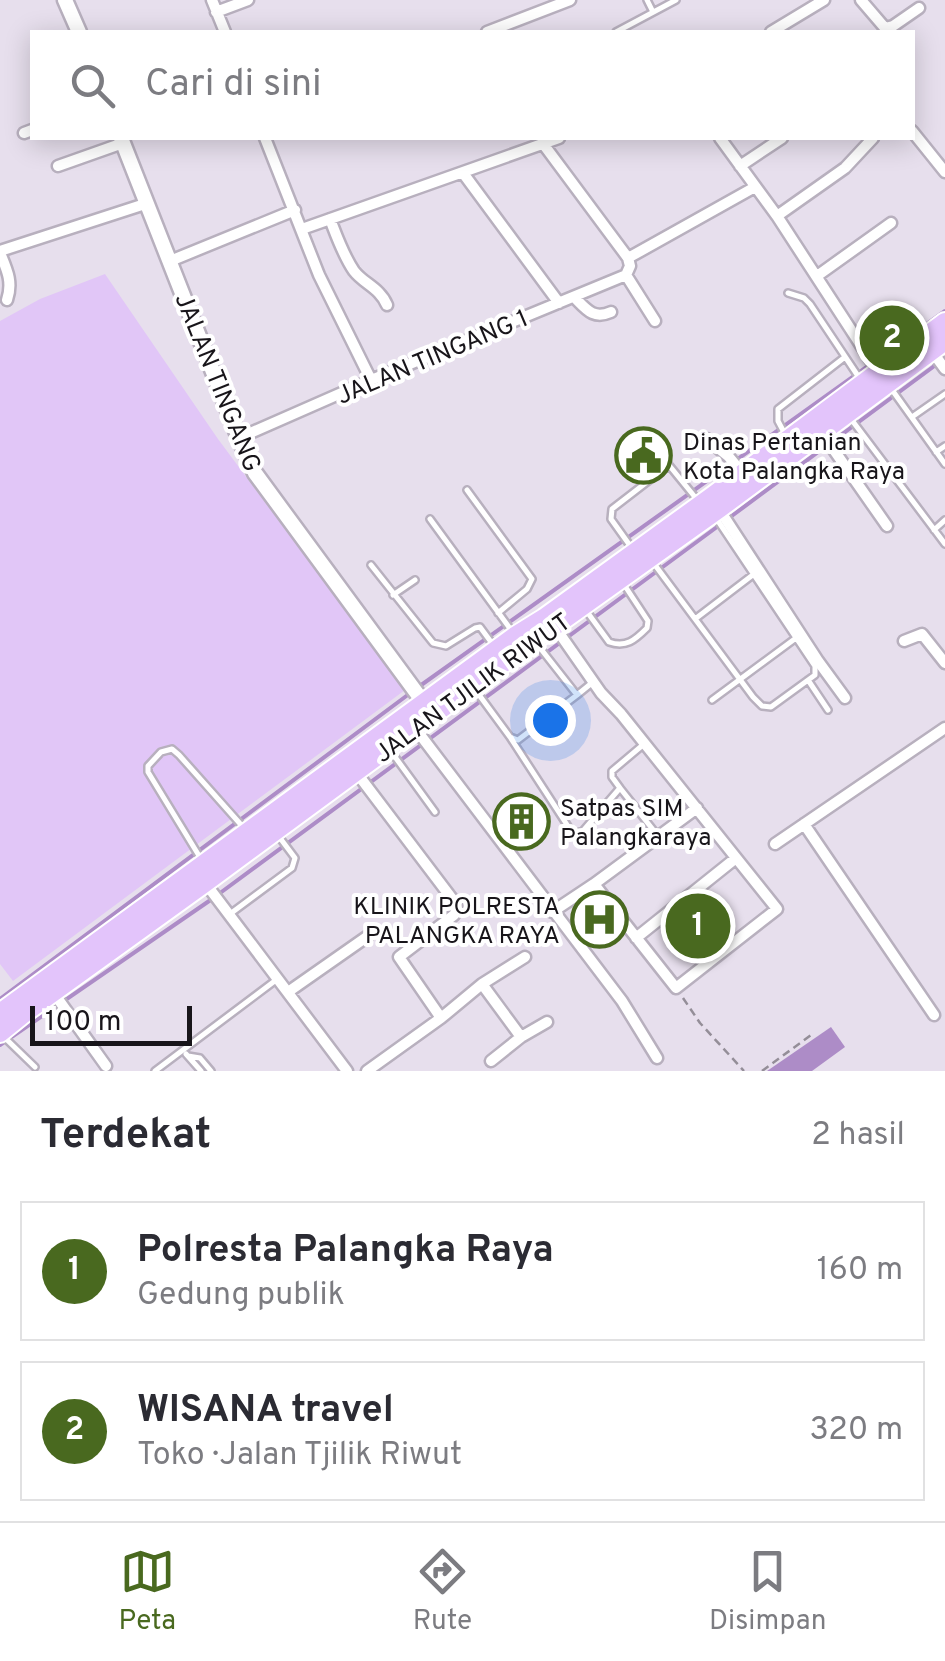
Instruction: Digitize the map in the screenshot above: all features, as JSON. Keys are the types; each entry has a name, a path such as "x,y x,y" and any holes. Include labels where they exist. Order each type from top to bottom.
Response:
{"highway":[{"name":"JALAN TJILIK RIWUT","path":"711,509 743,474 788,440 864,384 884,378 934,344 945,322"},
{"name":"JALAN TJILIK RIWUT","path":"0,1014 202,873 275,832 535,640 642,555 822,433 847,414 909,351 934,344"},
{"name":"JALAN TJILIK RIWUT","path":"0,1033 249,833 515,636 550,625 583,606 621,579 642,555"}],"main road":[{"path":"66,0 77,30"},
{"name":"JALAN TINGANG","path":"122,140 239,438 262,485 424,703"}],"street":[{"path":"224,30 214,6 248,0"},
{"path":"492,30 570,0"},
{"path":"773,30 824,0"},
{"path":"861,0 885,28 919,8"},
{"path":"915,135 945,172"},
{"path":"58,166 122,140"},
{"path":"266,140 328,294 371,380"},
{"path":"302,229 555,140"},
{"path":"721,140 777,216 884,378"},
{"path":"740,166 779,140"},
{"path":"777,216 845,168 870,140"},
{"path":"544,145 628,258 626,275 655,320"},
{"path":"463,173 558,303"},
{"path":"628,258 755,187"},
{"path":"7,300 10,280 0,252 148,204"},
{"path":"170,260 295,210"},
{"path":"330,220 357,275 380,292 387,305"},
{"path":"817,276 892,223"},
{"name":"JALAN TINGANG 1","path":"239,438 626,275"},
{"path":"574,297 594,316 611,312"},
{"path":"934,344 945,369"},
{"path":"822,433 887,526"},
{"path":"708,438 743,474"},
{"path":"711,509 845,698"},
{"path":"550,625 777,909 676,988 594,884"},
{"path":"904,640 922,634 945,663"},
{"path":"415,728 622,1001 657,1058"},
{"path":"775,844 945,728"},
{"path":"356,772 456,904 454,915 399,958 440,1018"},
{"path":"552,912 697,808"},
{"path":"804,824 934,1015"},
{"path":"636,938 736,858"},
{"path":"202,873 347,1071"},
{"path":"288,992 368,936"},
{"path":"367,1071 482,984 525,957"},
{"path":"482,984 521,1037"},
{"path":"54,992 106,1066"},
{"path":"491,1061 547,1022"}],"lane":[{"path":"647,0 653,12"},
{"path":"620,30 676,0"},
{"path":"788,292 810,304 864,384"},
{"path":"878,324 889,341 909,351"},
{"path":"788,440 778,421 778,409 846,357"},
{"path":"884,378 945,464"},
{"path":"912,417 945,394"},
{"path":"847,414 945,544"},
{"path":"642,432 711,509 815,666 815,676 766,708 757,702 695,619 611,519 612,509 669,466"},
{"path":"936,452 945,446"},
{"path":"467,490 532,580 528,590 498,613"},
{"path":"430,520 515,636"},
{"path":"934,530 945,520"},
{"path":"371,565 433,643 446,646 480,627 496,650"},
{"path":"695,619 754,574"},
{"path":"583,606 609,642 622,646 641,635 648,621 621,579"},
{"path":"393,595 416,580"},
{"path":"712,700 796,638"},
{"path":"535,640 577,695"},
{"path":"808,680 828,710"},
{"path":"510,738 518,740 593,682"},
{"path":"472,686 573,834 582,832 620,788"},
{"path":"644,744 612,771 612,778 658,836"},
{"path":"388,748 435,812"},
{"path":"202,873 148,772 148,766 160,752 172,750 179,755 249,833"},
{"path":"230,915 296,862 275,832"},
{"path":"155,1071 185,1053 278,978"},
{"path":"0,1033 36,1067"},
{"path":"185,1053 201,1071"},
{"path":"185,1053 200,1058 211,1071"}],"path":[{"path":"676,988 744,1071"},
{"path":"762,1071 811,1035"}],"shaded area":[{"path":"105,274 218,439 405,690 13,981 0,964 0,321 40,299"},
{"path":"831,1027 845,1047 812,1071 767,1071"}],"waterway":[{"path":"417,688 945,311"},
{"path":"729,518 945,358"},
{"path":"0,1045 212,899 721,524"},
{"path":"0,999 409,694"}],"place":[{"name":"WISANA travel","path":"892,338"},
{"name":"Dinas Pertanian Kota Palangka Raya","path":"644,455"},
{"name":"Satpas SIM Palangkaraya","path":"521,821"},
{"name":"KLINIK POLRESTA PALANGKA RAYA","path":"599,919"},
{"name":"Polresta Palangka Raya","path":"698,926"}]}
